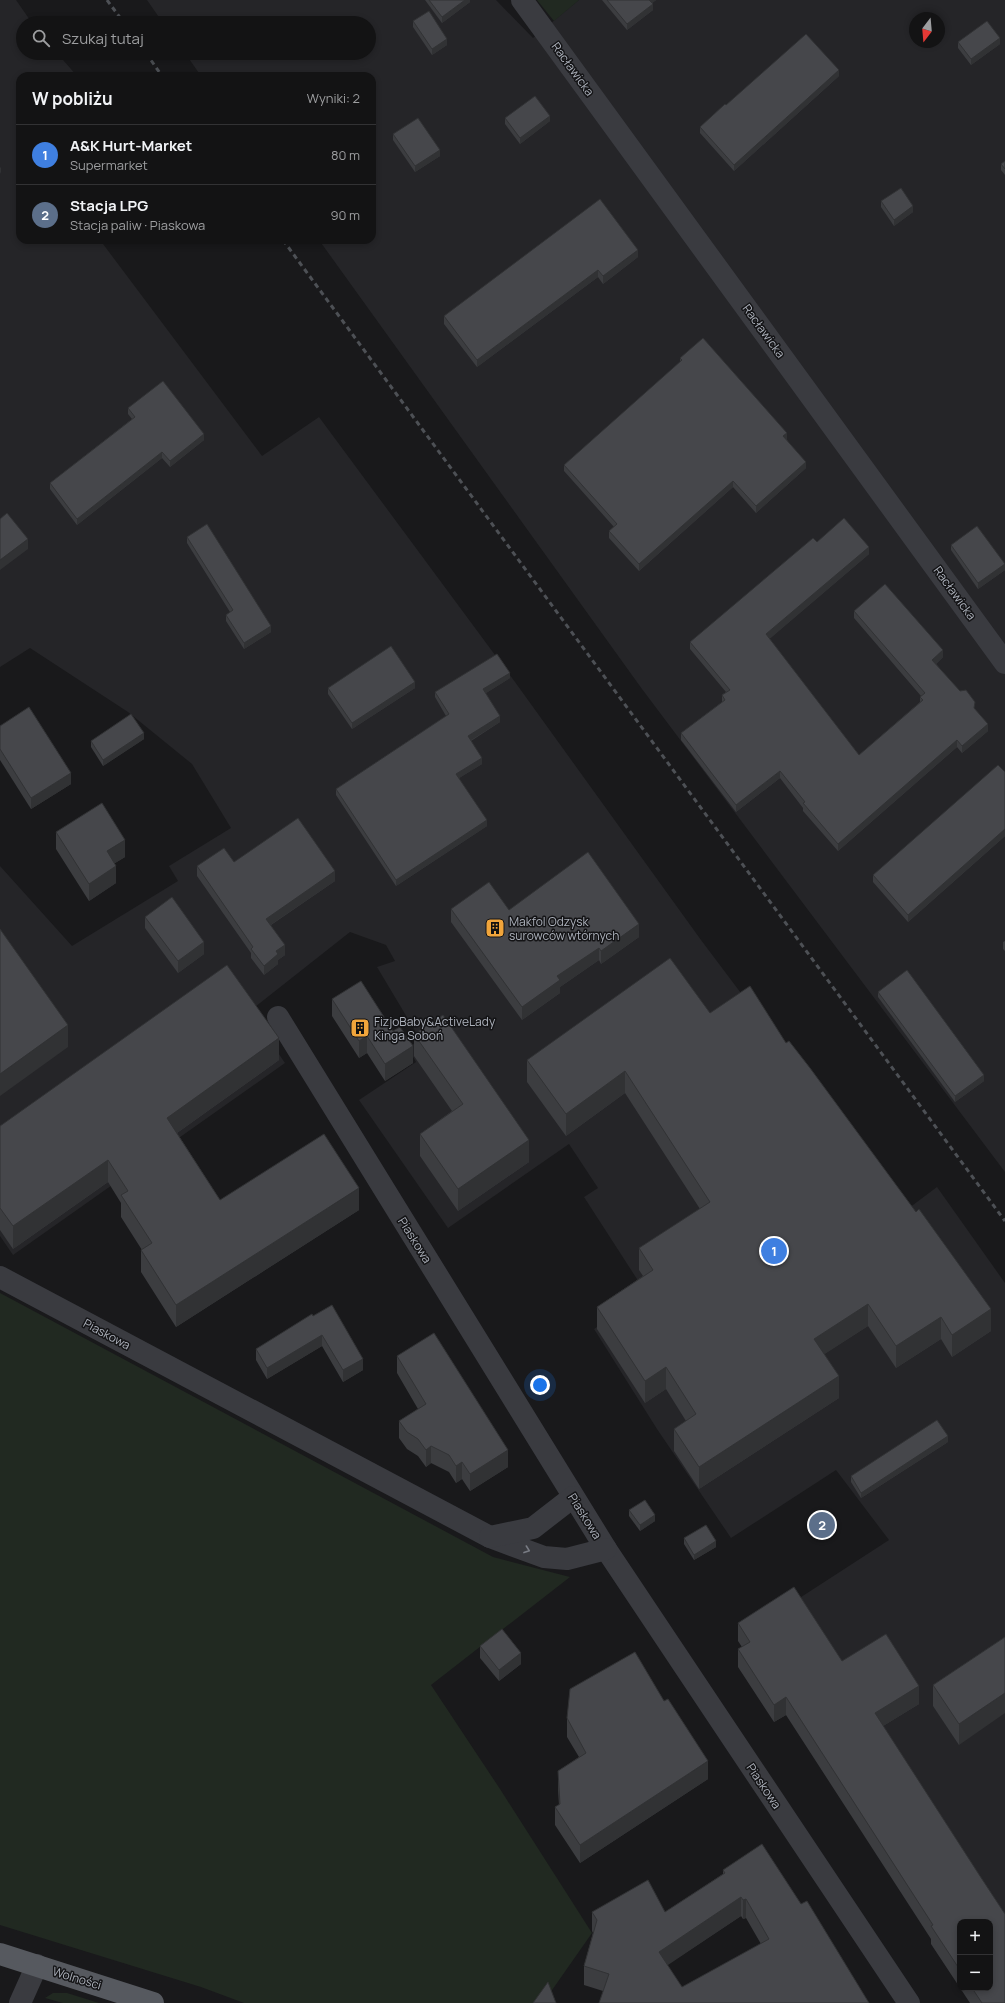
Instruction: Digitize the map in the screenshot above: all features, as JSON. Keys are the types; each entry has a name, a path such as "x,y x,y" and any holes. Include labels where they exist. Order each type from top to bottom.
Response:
{"main road":[{"name":"Wolności","path":"0,1954 154,2003"}],"street":[{"name":"Racławicka","path":"522,0 1005,663"},
{"name":"Piaskowa","path":"278,1017 606,1549 909,2003"},
{"name":"Piaskowa","path":"0,1277 490,1537 544,1557 566,1559 606,1549"},
{"path":"490,1537 533,1528 573,1497"},
{"path":"20,2003 37,1965"}],"shaded area":[{"path":"0,0 16,0 27,16 16,16 16,60 63,60 74,72 16,72 16,244 103,244 262,456 319,417 515,682 701,940 905,1211 937,1187 1005,1283 1005,1924 795,1601 889,1540 836,1470 731,1538 657,1429 594,1329 646,1293 584,1197 598,1188 569,1144 448,1228 359,1100 416,1062 408,1048 420,1039 377,967 395,961 386,945 350,932 250,1011 285,1063 13,1255 0,1236 0,866 72,946 178,881 169,866 231,828 192,764 128,712 30,648 0,667"},
{"path":"147,0 496,0 533,38 579,0 1005,0 1005,1172 642,689 322,244 376,244 376,72 198,72 190,60 376,60 376,16 158,16"},
{"path":"537,0 579,0 554,21"},
{"path":"0,1293 493,1557 570,1577 431,1685 500,1789 592,1933 543,2003 244,2003 201,1987 0,1925"},
{"path":"53,1993 67,1993 99,2003 63,2003 45,1998"}],"building":[{"path":"429,0 465,0 442,17"},
{"path":"607,0 649,0 653,4 627,24"},
{"path":"429,11 447,39 432,49 413,21"},
{"path":"987,21 1000,38 971,59 958,42"},
{"path":"806,34 839,70 734,165 700,127"},
{"path":"535,96 550,116 520,138 505,118"},
{"path":"418,118 440,150 415,166 393,134"},
{"path":"1005,161 1005,169 1001,164"},
{"path":"901,188 913,206 894,220 881,201"},
{"path":"600,199 638,250 603,276 598,270 477,360 444,316"},
{"path":"703,338 787,433 783,436 806,462 756,506 733,481 639,564 609,531 617,524 564,465 682,360 680,358"},
{"path":"163,381 204,434 170,461 162,452 77,519 50,483 135,417 128,408"},
{"path":"7,513 28,539 0,560 0,519"},
{"path":"844,518 869,547 766,634 859,755 923,700 920,697 925,693 854,611 885,584 943,650 932,660 960,691 966,690 975,702 974,708 988,724 962,746 957,740 838,844 803,803 805,802 780,771 736,805 681,733 725,700 722,695 730,690 690,642 813,538 817,542"},
{"path":"207,524 271,626 244,643 226,615 233,610 187,537"},
{"path":"977,526 1005,564 978,583 951,545"},
{"path":"391,646 415,682 352,723 328,688"},
{"path":"497,654 510,673 483,689 500,716 468,736 482,758 456,774 487,820 396,880 336,789 449,714 435,692"},
{"path":"29,707 71,773 31,798 0,749 0,726"},
{"path":"131,714 144,733 103,760 91,741"},
{"path":"998,765 1005,772 1005,829 908,915 873,875"},
{"path":"102,803 125,840 107,851 116,866 89,884 56,832"},
{"path":"298,818 335,871 266,919 285,945 276,951 278,954 264,966 251,949 253,947 197,866 224,848 234,862"},
{"path":"588,852 639,924 601,951 599,948 557,976 560,980 522,1007 451,909 489,882 509,910"},
{"path":"172,897 204,942 178,961 145,917"},
{"path":"0,929 68,1025 0,1074"},
{"path":"670,958 710,1013 750,986 786,1043 789,1041 810,1068 916,1212 919,1209 991,1309 952,1335 941,1317 896,1346 868,1304 814,1339 839,1376 699,1467 674,1429 696,1414 666,1367 645,1381 597,1307 653,1270 639,1248 710,1202 625,1071 566,1114 527,1060"},
{"path":"227,965 279,1038 167,1118 220,1200 324,1134 359,1188 176,1305 141,1250 152,1243 121,1195 128,1191 108,1160 13,1226 0,1208 0,1126"},
{"path":"907,970 984,1075 955,1096 878,992"},
{"path":"361,981 393,1031 400,1027 413,1046 385,1064 367,1036 359,1041 332,999"},
{"path":"443,1015 529,1140 458,1189 420,1134 463,1104 414,1034"},
{"path":"332,1305 363,1359 343,1370 322,1335 267,1368 256,1349 312,1314 313,1316"},
{"path":"434,1333 508,1450 470,1474 462,1462 456,1466 449,1455 431,1446 426,1450 418,1439 407,1432 399,1421 426,1404 397,1356"},
{"path":"937,1420 948,1436 861,1493 851,1476"},
{"path":"645,1500 655,1515 640,1525 629,1510"},
{"path":"706,1525 716,1541 694,1555 684,1538"},
{"path":"794,1587 842,1661 886,1634 919,1686 875,1713 1005,1914 1005,2003 982,2003 974,1991 993,1991 993,1919 957,1919 957,1965 931,1926 933,1925 786,1697 774,1705 738,1649 750,1642 738,1623"},
{"path":"502,1629 521,1653 499,1670 480,1646"},
{"path":"1005,1637 1005,1693 959,1724 933,1685"},
{"path":"635,1652 664,1701 668,1699 708,1761 580,1845 555,1807 560,1804 558,1771 586,1753 567,1718 570,1689"},
{"path":"762,1844 801,1904 807,1901 869,2003 599,2003 609,1974 584,1966 597,1920 592,1912 648,1880 665,1912 725,1873 723,1870","holes":["741,1897 743,1900 746,1899 769,1939 682,1987 659,1952"]},
{"path":"548,1982 556,2003 533,2003"}],"railway":[{"path":"107,0 119,16"},
{"path":"151,60 159,72"},
{"path":"286,244 1005,1221"}],"place":[{"name":"Makfol Odzysk surowców wtórnych","path":"495,928"},
{"name":"FizjoBaby&ActiveLady Kinga Soboń","path":"360,1028"},
{"name":"A&K Hurt-Market","path":"774,1251"},
{"name":"Stacja LPG","path":"822,1525"}]}
